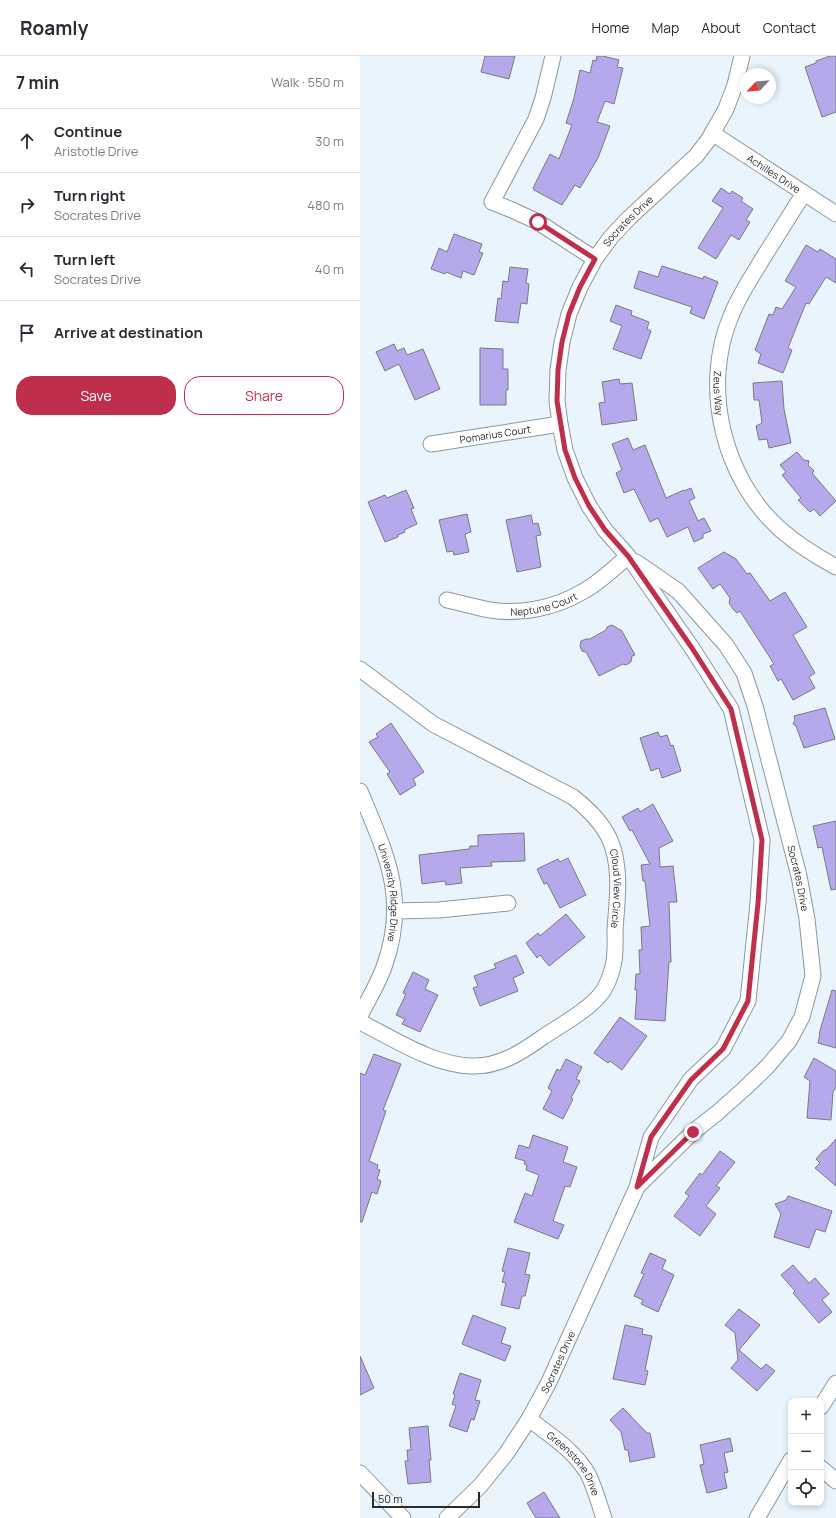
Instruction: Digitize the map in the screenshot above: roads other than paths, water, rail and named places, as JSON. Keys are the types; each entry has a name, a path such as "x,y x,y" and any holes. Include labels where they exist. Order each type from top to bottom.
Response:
{"street":[{"path":"554,56 536,119 492,202 538,222 595,259"},
{"name":"Socrates Drive","path":"447,1518 480,1486 506,1454 529,1419 549,1382 637,1187 651,1137 691,1080 723,1049 748,1001 758,903 762,840 731,709 692,648 628,556 605,530 589,506 575,478 565,450 557,401 558,370 562,342 569,314 577,294 595,259 611,237 696,156 726,109 736,85 742,56"},
{"name":"Achilles Drive","path":"712,133 836,214"},
{"name":"Zeus Way","path":"804,193 741,294 730,317 722,343 718,369 718,400 720,418 726,444 735,468 746,489 763,512 780,529 799,545 836,567"},
{"name":"Pomarius Court","path":"431,444 560,424"},
{"name":"Socrates Drive","path":"628,556 678,591 726,645 744,673 756,706 799,876 807,919 813,976 802,1017 789,1041 767,1067 717,1114 693,1132 637,1187"},
{"name":"Neptune Court","path":"448,600 491,610 515,611 538,608 560,602 582,593 602,579 628,556"},
{"name":"Cloud View Circle","path":"360,669 433,724 573,797 588,809 603,828 610,840 618,876 614,965 609,980 602,992 591,1004 515,1056 494,1063 473,1066 454,1064 435,1059 360,1022"},
{"name":"University Ridge Drive","path":"360,791 383,845 390,866 394,891 395,911 391,943 384,968 360,1016"},
{"path":"395,911 439,910 508,903"},
{"path":"824,1402 836,1383"},
{"name":"Greenstone Drive","path":"529,1419 567,1448 581,1463 594,1488 604,1518"},
{"path":"757,1518 788,1465"},
{"path":"823,1470 836,1481"},
{"path":"360,1473 403,1518"}]}
